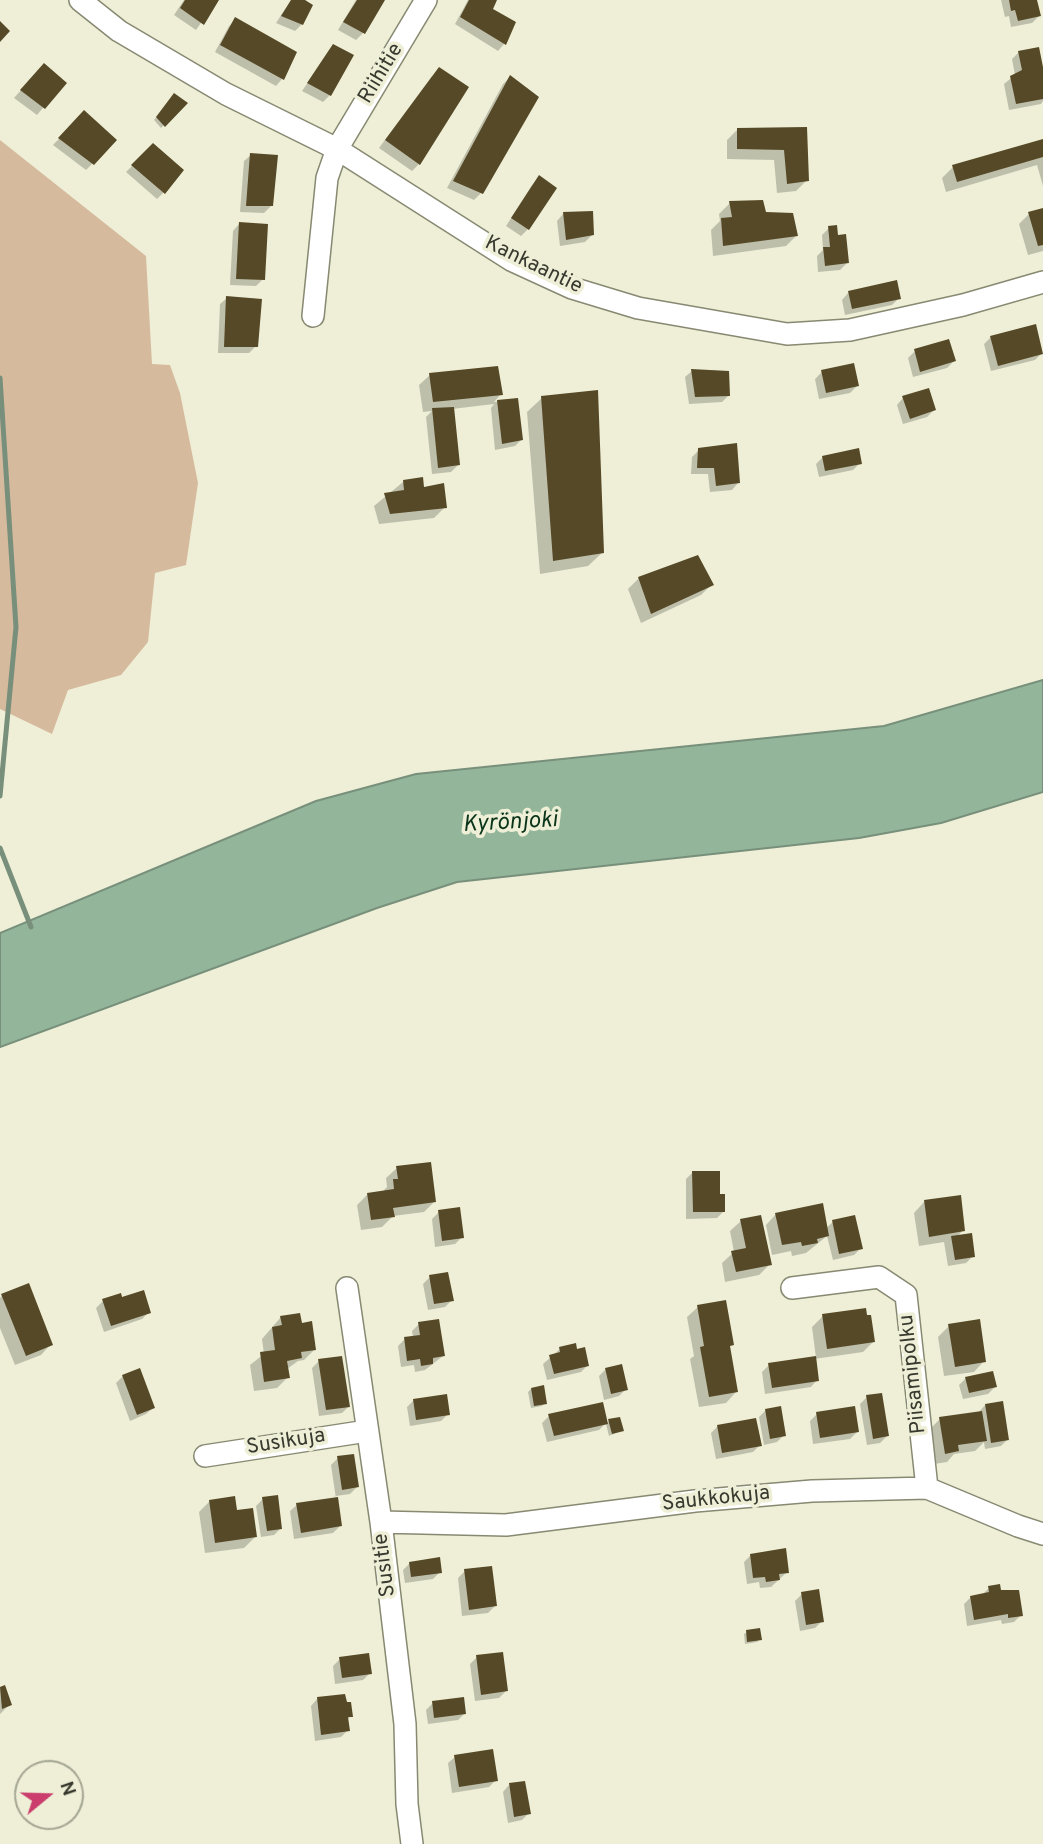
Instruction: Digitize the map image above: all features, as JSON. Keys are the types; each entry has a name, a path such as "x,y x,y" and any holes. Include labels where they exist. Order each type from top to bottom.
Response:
{"street":[{"name":"Kankaantie","path":"80,0 103,8 119,32 226,94 337,149 511,260 572,288 638,308 787,334 850,330 963,305 1043,282"},
{"name":"Riihitie","path":"313,316 327,178 337,149 426,0"},
{"name":"Piisamipolku","path":"792,1288 879,1277 906,1295 927,1488"},
{"name":"Susitie","path":"347,1288 381,1522 405,1724 407,1804 412,1844"},
{"name":"Susikuja","path":"205,1456 367,1431"},
{"name":"Saukkokuja","path":"381,1522 506,1525 708,1500 812,1491 927,1488 1043,1534"}],"shaded area":[{"path":"0,140 146,256 152,364 170,365 180,393 198,483 186,565 155,573 148,642 121,675 68,690 52,734 0,709"}],"water":[{"name":"Kyrönjoki","path":"1043,680 1043,792 941,823 859,838 457,882 377,908 0,1047 0,933 316,801 416,774 884,726"}],"building":[{"path":"185,0 219,0 204,25 180,8"},
{"path":"291,0 305,0 313,5 303,25 281,16"},
{"path":"357,0 385,0 365,34 343,22"},
{"path":"469,0 497,0 493,9 516,22 506,45 460,17"},
{"path":"1009,0 1037,0 1041,16 1018,21 1015,10 1011,11"},
{"path":"235,17 297,52 284,80 220,45"},
{"path":"0,21 10,31 0,42"},
{"path":"333,44 354,55 331,96 307,83"},
{"path":"1039,47 1043,67 1043,99 1016,104 1010,76 1022,70 1018,51"},
{"path":"44,63 67,83 45,109 20,90"},
{"path":"439,67 469,87 420,165 385,140"},
{"path":"510,75 539,97 483,194 453,181"},
{"path":"174,93 188,103 165,127 156,117"},
{"path":"84,110 117,140 94,165 58,138"},
{"path":"807,127 809,181 787,184 784,150 737,149 737,128"},
{"path":"1043,139 1043,157 957,182 952,165"},
{"path":"153,143 184,170 165,194 131,165"},
{"path":"250,153 278,155 273,206 246,206"},
{"path":"539,175 557,188 529,230 511,218"},
{"path":"763,200 766,212 793,213 798,236 723,246 721,218 732,217 729,201"},
{"path":"1043,208 1043,245 1038,246 1028,212"},
{"path":"593,211 594,235 566,240 563,212"},
{"path":"239,222 268,224 265,280 236,279"},
{"path":"837,225 838,235 846,234 849,263 825,266 823,247 830,247 828,226"},
{"path":"897,280 901,299 852,309 848,291"},
{"path":"226,296 262,299 258,347 224,347"},
{"path":"1036,324 1043,354 998,366 990,336"},
{"path":"949,339 956,361 920,372 914,349"},
{"path":"854,363 859,386 826,393 821,370"},
{"path":"498,366 503,395 433,402 429,373"},
{"path":"691,369 729,371 730,396 695,397"},
{"path":"929,388 936,410 910,419 902,396"},
{"path":"598,390 604,553 553,561 541,396"},
{"path":"518,398 523,440 502,444 497,400"},
{"path":"454,407 460,465 438,468 432,408"},
{"path":"737,443 740,483 716,486 714,468 697,468 698,448"},
{"path":"859,448 862,464 825,471 822,456"},
{"path":"423,477 424,487 444,483 447,508 390,514 384,493 404,490 403,480"},
{"path":"698,555 714,585 651,614 638,577"},
{"path":"431,1162 436,1202 393,1208 395,1217 371,1220 367,1193 394,1189 393,1179 398,1179 396,1166"},
{"path":"692,1171 720,1171 720,1194 725,1194 725,1212 693,1212"},
{"path":"961,1195 965,1231 929,1237 924,1200"},
{"path":"823,1203 829,1236 817,1239 818,1243 802,1246 801,1242 782,1245 775,1213"},
{"path":"460,1207 464,1238 442,1241 438,1210"},
{"path":"761,1215 772,1265 736,1272 731,1251 746,1248 740,1219"},
{"path":"855,1215 863,1249 839,1254 832,1220"},
{"path":"972,1233 975,1257 955,1260 951,1236"},
{"path":"448,1272 454,1301 434,1304 429,1275"},
{"path":"29,1283 53,1345 26,1356 1,1294"},
{"path":"144,1290 151,1313 111,1326 102,1299 121,1293 122,1297"},
{"path":"726,1300 734,1345 730,1346 738,1392 709,1397 700,1347 704,1346 697,1305"},
{"path":"866,1308 867,1315 871,1315 875,1342 827,1349 822,1314"},
{"path":"300,1313 302,1323 312,1321 316,1350 301,1352 302,1358 287,1361 290,1378 264,1382 260,1352 275,1350 272,1327 282,1325 280,1316"},
{"path":"439,1319 445,1356 433,1358 433,1364 421,1366 420,1359 407,1361 404,1337 420,1335 418,1322"},
{"path":"980,1319 986,1362 955,1367 948,1324"},
{"path":"576,1343 577,1349 585,1347 589,1366 554,1374 549,1355 560,1352 559,1347"},
{"path":"342,1356 350,1407 326,1410 318,1359"},
{"path":"816,1356 819,1381 772,1388 768,1363"},
{"path":"622,1364 628,1390 611,1394 605,1368"},
{"path":"140,1368 155,1408 137,1415 122,1375"},
{"path":"993,1371 997,1387 969,1393 965,1377"},
{"path":"544,1385 547,1404 534,1406 531,1388"},
{"path":"882,1393 889,1436 873,1439 866,1395"},
{"path":"447,1394 450,1415 416,1420 413,1399"},
{"path":"1003,1401 1009,1440 991,1443 985,1404"},
{"path":"603,1402 608,1424 554,1436 548,1414"},
{"path":"781,1406 786,1436 770,1439 765,1409"},
{"path":"855,1406 859,1432 820,1438 816,1412"},
{"path":"982,1411 987,1441 958,1445 959,1451 945,1454 939,1417"},
{"path":"620,1417 624,1431 612,1434 608,1419"},
{"path":"756,1418 762,1446 722,1453 717,1425"},
{"path":"354,1454 359,1487 342,1490 337,1456"},
{"path":"278,1495 282,1529 267,1531 262,1497"},
{"path":"235,1496 237,1510 253,1508 257,1537 215,1543 209,1500"},
{"path":"338,1497 342,1526 301,1533 296,1503"},
{"path":"786,1548 789,1573 779,1574 780,1580 766,1582 765,1577 753,1578 750,1554"},
{"path":"440,1557 442,1573 411,1577 409,1562"},
{"path":"492,1566 497,1606 469,1610 464,1569"},
{"path":"1000,1584 1001,1590 1019,1590 1023,1616 1008,1618 1008,1614 974,1620 970,1596 989,1592 988,1586"},
{"path":"819,1589 824,1622 806,1625 801,1592"},
{"path":"760,1628 762,1640 747,1642 746,1630"},
{"path":"503,1652 508,1691 481,1695 476,1655"},
{"path":"369,1653 372,1674 342,1678 339,1657"},
{"path":"5,1685 12,1705 2,1709 0,1687"},
{"path":"345,1694 347,1702 351,1702 353,1717 348,1717 350,1731 321,1735 317,1697"},
{"path":"464,1697 466,1714 434,1718 432,1701"},
{"path":"493,1749 498,1781 459,1787 454,1755"},
{"path":"525,1781 531,1814 514,1817 509,1783"}],"waterway":[{"path":"0,378 16,627 0,796"},
{"path":"0,848 31,927"}]}
